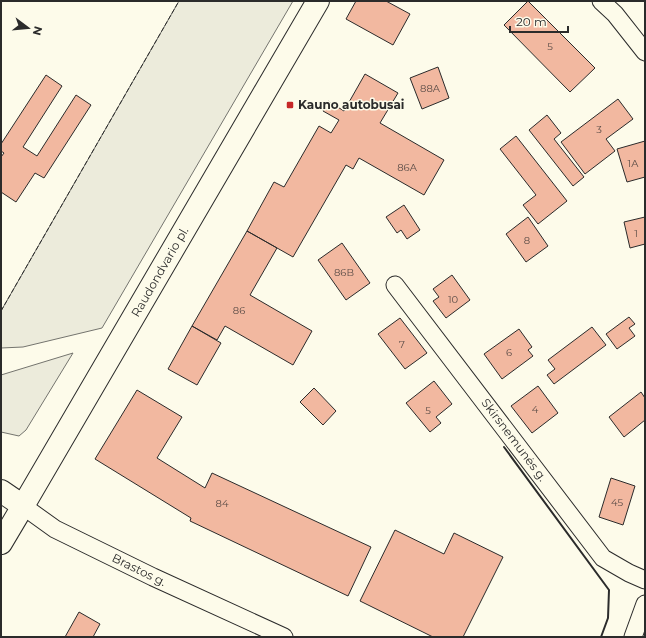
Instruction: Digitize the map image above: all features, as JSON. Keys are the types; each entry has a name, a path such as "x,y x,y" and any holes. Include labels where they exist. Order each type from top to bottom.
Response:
{"main road":[{"name":"Raudondvario pl.","path":"1,543 318,1"},
{"name":"Brastos g.","path":"1,491 23,506"}],"street":[{"path":"601,1 615,14 645,52"},
{"name":"Skirsnemunės g.","path":"395,285 603,558 629,574 645,580"},
{"name":"Brastos g.","path":"23,506 55,529 153,577 284,637"},
{"path":"633,637 645,604"}],"shaded area":[{"path":"179,1 293,1 102,328 23,347 1,348 1,311"},
{"path":"73,353 26,430 19,436 1,432 1,375"}],"building":[{"path":"356,1 386,1 410,14 393,45 346,19"},
{"path":"528,1 595,68 570,92 504,25"},
{"path":"438,67 449,98 422,109 410,78"},
{"path":"365,74 398,93 380,123 444,160 424,195 359,158 353,169 346,165 293,257 247,231 274,182 284,187 319,126 331,133 339,120 323,111 328,101 344,111"},
{"path":"46,75 62,86 23,147 37,156 76,95 91,105 44,178 35,173 16,202 1,192 1,157 4,153 1,151 1,144"},
{"path":"618,99 633,119 606,139 615,151 585,174 561,142"},
{"path":"547,115 561,133 554,139 584,177 573,186 529,130"},
{"path":"516,136 567,201 538,224 523,205 536,195 500,149"},
{"path":"645,141 645,177 627,182 617,149"},
{"path":"404,205 420,230 407,239 401,230 397,233 386,217"},
{"path":"528,217 548,246 526,262 506,234"},
{"path":"645,217 645,244 630,248 624,222"},
{"path":"247,231 277,248 250,295 312,331 293,365 225,326 217,340 192,326"},
{"path":"342,243 370,283 346,300 318,260"},
{"path":"452,275 470,300 446,318 433,301 439,297 433,289"},
{"path":"629,317 635,324 629,328 635,336 617,349 606,334"},
{"path":"400,318 427,353 405,369 378,334"},
{"path":"192,326 221,343 197,385 168,369"},
{"path":"592,327 606,345 554,384 547,375 555,369 548,360"},
{"path":"519,329 532,347 528,350 533,356 502,379 484,354"},
{"path":"434,381 452,404 436,417 441,423 430,432 406,403"},
{"path":"538,386 558,413 532,433 511,406"},
{"path":"314,388 336,411 323,425 300,402"},
{"path":"137,390 182,417 157,458 205,488 212,473 371,547 348,596 190,521 191,518 95,459"},
{"path":"641,392 645,398 645,420 624,437 609,417"},
{"path":"611,478 635,486 623,525 599,517"},
{"path":"395,530 444,554 454,533 503,557 463,637 433,637 360,601"},
{"path":"79,612 100,624 93,637 65,637"}],"fence":[{"path":"1,311 179,1"}],"wall":[{"path":"504,447 609,590 608,618 601,637"}],"place":[{"name":"Kauno autobusai","path":"290,105"}]}
